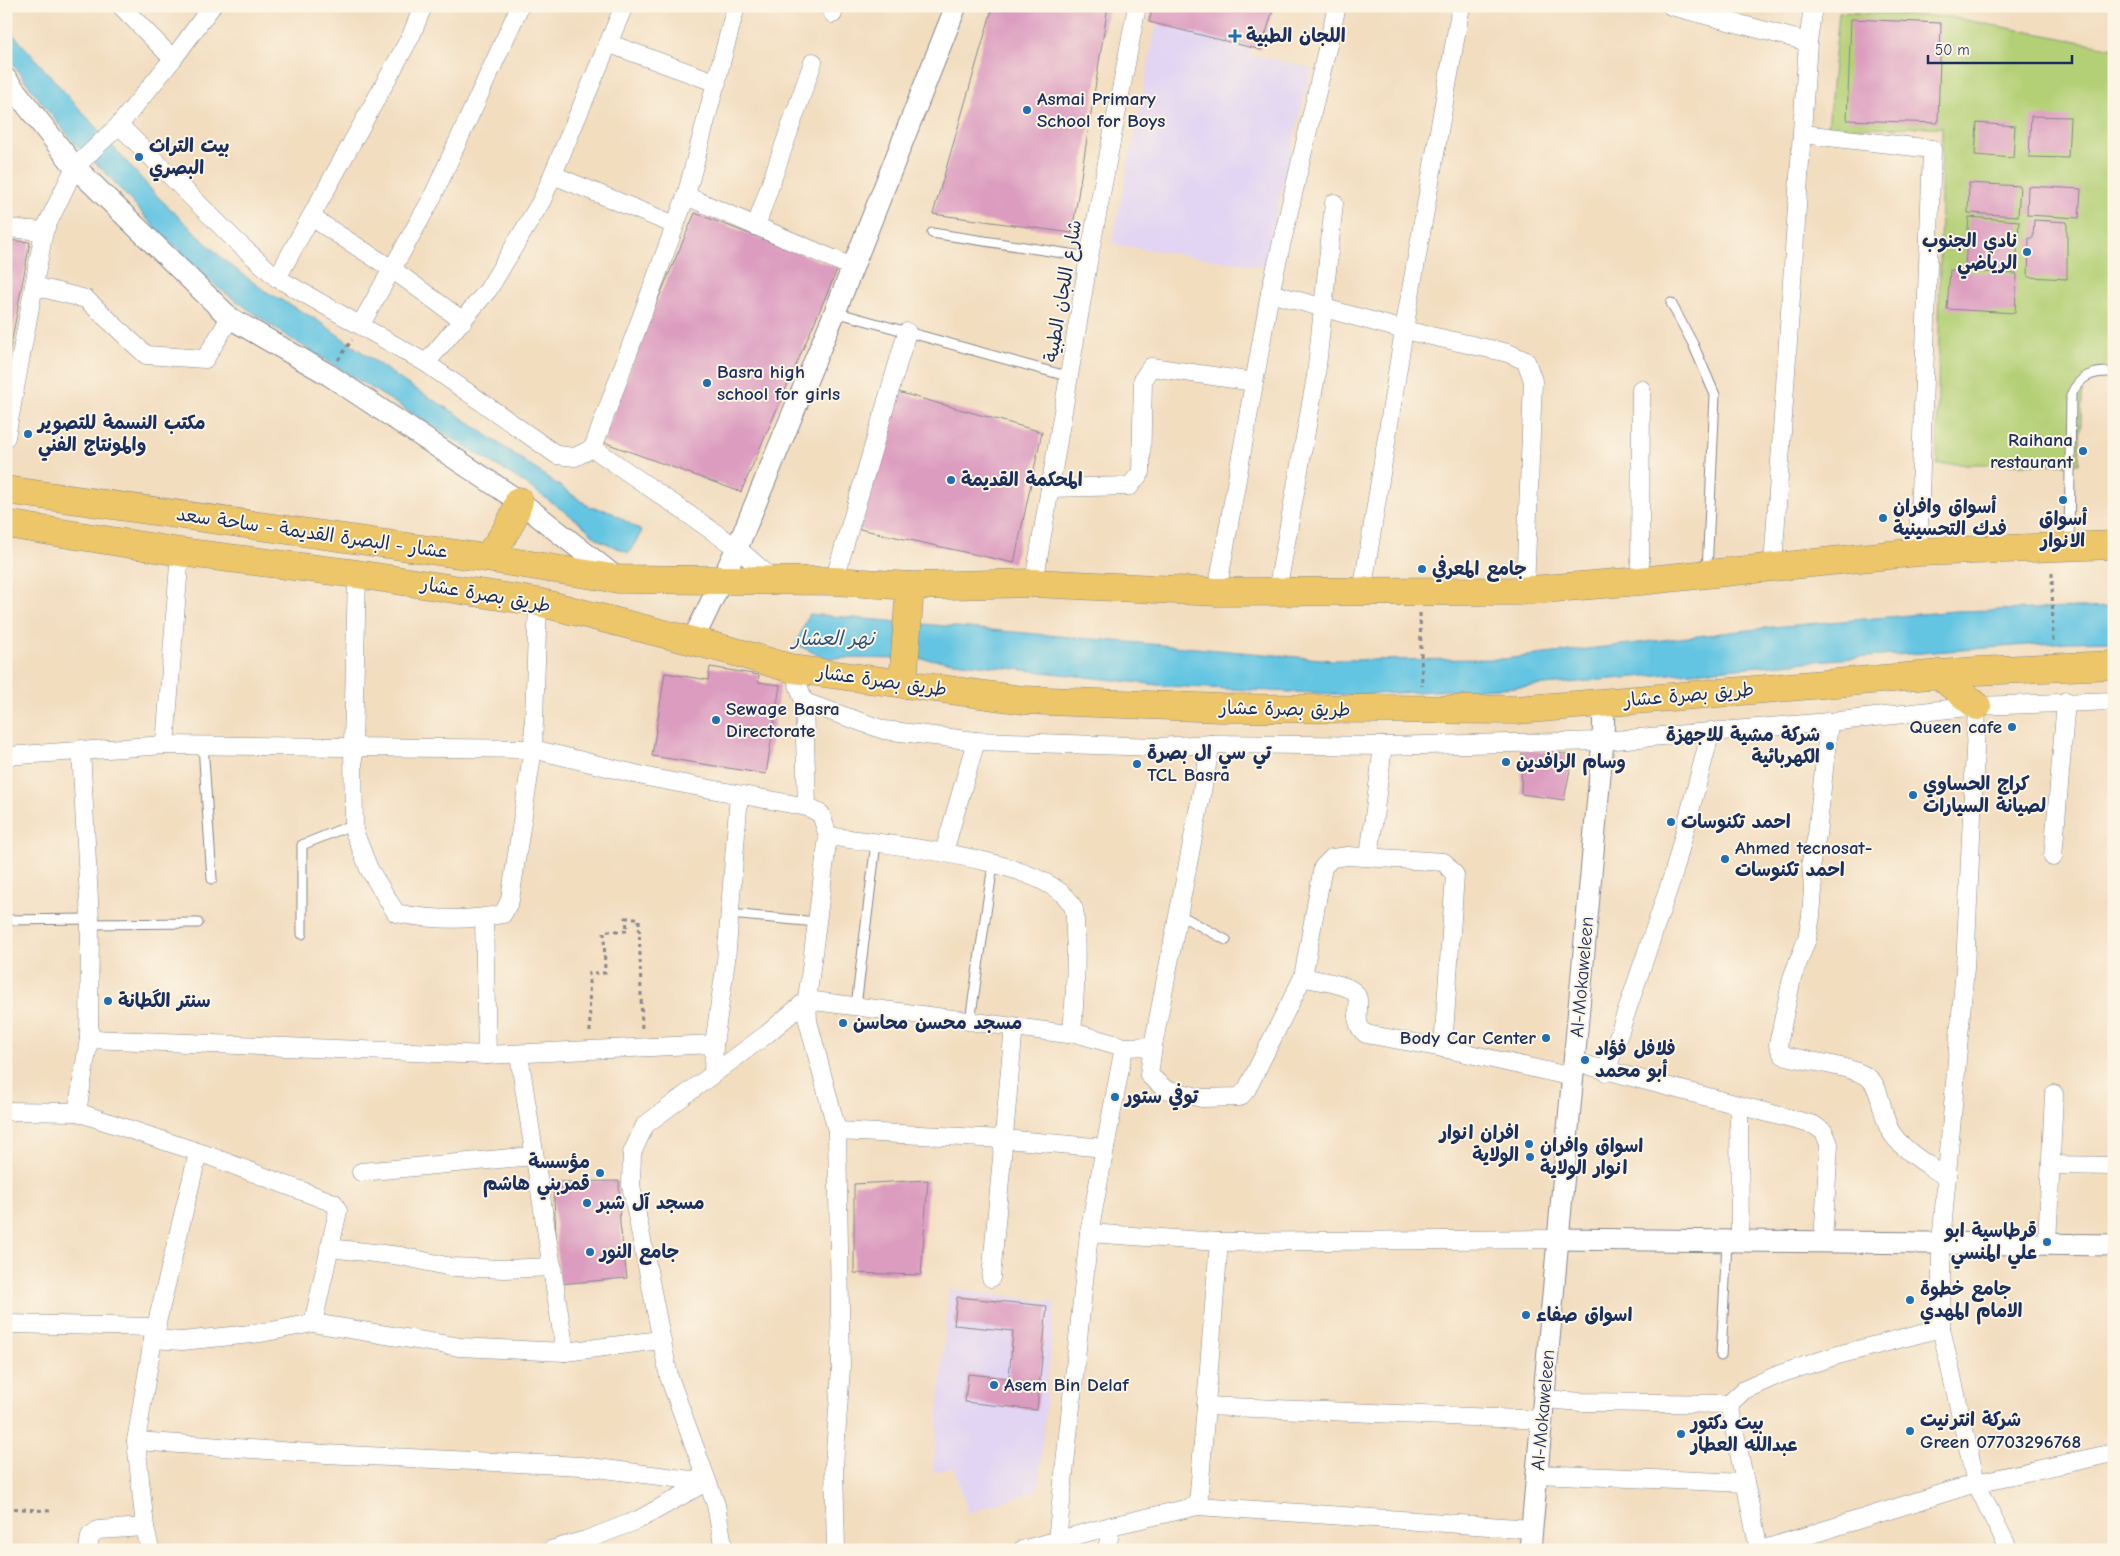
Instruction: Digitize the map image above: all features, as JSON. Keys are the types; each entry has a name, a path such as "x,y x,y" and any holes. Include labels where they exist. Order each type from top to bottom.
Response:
{"main road":[{"name":"عشار - البصرة القديمة - ساحة سعد","path":"6,490 486,558 618,579 775,582 834,581 909,595 1034,583 1217,592 1362,593 1525,590 1640,581 1707,572 1918,552 2114,545"},
{"path":"486,558 498,545 515,516 519,501"},
{"name":"طريق بصرة عشار","path":"6,524 180,552 357,574 538,602 793,669 903,676 1024,700 1221,708 1517,710 1938,674 2114,665"},
{"path":"903,676 909,595"},
{"path":"1938,674 1977,706"}],"street":[{"path":"121,6 173,60"},
{"path":"6,437 44,231 78,164 116,127 173,60 212,6"},
{"path":"277,278 411,36 422,6"},
{"path":"356,332 431,200 520,6"},
{"path":"426,363 488,290 542,200 610,44 624,6"},
{"path":"116,127 277,278 356,332 426,363 557,455 575,457 593,448 686,196 736,6"},
{"path":"692,642 737,548 835,312 956,6"},
{"name":"شارع اللجان الطبية","path":"1034,583 1090,257 1137,6"},
{"path":"1217,592 1270,292 1337,6"},
{"path":"1362,593 1404,330 1461,6"},
{"path":"1671,6 1808,42"},
{"path":"1773,566 1808,42 1813,6"},
{"path":"610,44 717,84"},
{"path":"756,226 813,62"},
{"path":"6,79 78,164 230,318 329,375 519,501 618,579"},
{"path":"1803,134 1932,149 1918,552"},
{"path":"553,175 675,225"},
{"path":"686,196 852,267"},
{"path":"1277,592 1316,376 1334,204"},
{"path":"311,217 392,269 463,321"},
{"path":"6,228 44,231"},
{"path":"34,286 86,299 146,355 205,359 230,318"},
{"path":"1270,292 1404,330 1508,353 1526,361 1533,381 1525,590"},
{"path":"834,581 907,332"},
{"path":"1050,488 1130,486 1141,472 1144,379 1151,367 1254,382"},
{"path":"1640,581 1641,389"},
{"path":"593,448 737,548 775,582"},
{"path":"165,745 180,552"},
{"path":"357,574 353,746 354,831 369,869 396,913 421,918 484,918 503,914 510,900 533,749 538,602"},
{"path":"793,669 804,702 807,807"},
{"path":"804,702 884,730 976,741 1157,747 1211,744 1383,746 1603,741 1829,722 1977,706 2066,701 2114,701"},
{"path":"2053,857 2066,701"},
{"name":"Al-Mokaweleen","path":"1530,1550 1603,741 1604,702"},
{"path":"1977,706 1965,968 1941,1243 1941,1328 1976,1483 2009,1550"},
{"path":"1829,722 1817,835 1811,861 1813,890 1811,916 1807,939 1792,978 1778,1045 1783,1054 1860,1072 1871,1080 1876,1087 1885,1120 1893,1136 1947,1178"},
{"path":"1606,1072 1674,872 1712,731"},
{"path":"944,852 976,741"},
{"path":"1211,744 1153,1046 1150,1075 1165,1089 1202,1098 1240,1098 1247,1089 1303,977 1323,867 1332,858 1348,856 1444,862 1455,875 1443,1048"},
{"path":"6,756 81,749 165,745 533,749 652,778 807,807 821,814 828,836 806,1000 808,1021 837,1131 841,1368 834,1466 836,1550"},
{"path":"1369,857 1383,746"},
{"path":"77,1112 89,1039 90,922 81,749"},
{"path":"713,1074 714,1044 726,961 739,795"},
{"path":"828,836 944,852 1032,875 1057,888 1074,908 1077,967 1072,1032"},
{"path":"484,918 487,1055"},
{"path":"1303,977 1349,988 1356,994 1359,1001 1356,1022 1358,1029 1366,1034 1574,1070 1606,1072 1814,1124 1824,1132 1829,1144 1824,1242"},
{"path":"724,1550 716,1505 668,1376 631,1185 632,1153 646,1125 767,1034 806,1000 1068,1034 1072,1032 1124,1047 1153,1046"},
{"path":"991,1278 1014,1026"},
{"path":"89,1039 487,1055 518,1055 591,1049 714,1044"},
{"path":"1057,1541 1089,1233 1124,1047"},
{"path":"518,1055 565,1352"},
{"path":"2047,1244 2054,1094"},
{"path":"1733,1240 1738,1106"},
{"path":"6,1111 77,1112 198,1153 334,1203 338,1211 313,1323"},
{"path":"837,1131 1004,1139 1105,1148"},
{"path":"150,1550 145,1527 136,1440 155,1333 198,1153"},
{"path":"361,1172 533,1156"},
{"path":"2051,1165 2114,1166"},
{"path":"1089,1233 1219,1242 1558,1238 2114,1245"},
{"path":"1198,1506 1219,1242"},
{"path":"329,1248 401,1256 451,1267 505,1269 553,1267"},
{"path":"6,1324 155,1333 182,1341 261,1333 313,1323 460,1347 565,1352 660,1340"},
{"path":"1544,1399 1582,1402 1729,1404 1744,1390 1780,1374 1838,1355 1941,1328"},
{"path":"1729,1404 1760,1550 1976,1483 2114,1453"},
{"path":"1206,1406 1542,1420"},
{"path":"136,1440 325,1454 582,1466 706,1482"},
{"path":"1537,1474 1745,1483"},
{"path":"551,1550 586,1540 638,1520 706,1482"},
{"path":"1022,1550 1111,1526 1198,1506 1532,1528"},
{"path":"1107,1550 1111,1526"},
{"path":"88,1550 90,1536 98,1530 145,1527"}],"lane":[{"path":"932,233 1090,257"},
{"path":"1671,303 1693,344 1716,395 1707,572"},
{"path":"835,312 1070,376"},
{"path":"2070,547 2071,395 2076,384 2097,371 2114,372"},
{"path":"203,745 212,879"},
{"path":"302,934 302,845 354,824"},
{"path":"856,1006 876,843"},
{"path":"970,1021 994,865"},
{"path":"730,914 817,922"},
{"path":"1178,914 1226,940"},
{"path":"6,920 198,923"},
{"path":"1721,1356 1733,1240"}],"path":[{"path":"333,368 356,332"},
{"path":"2052,572 2053,644"},
{"path":"1419,618 1422,691"},
{"path":"591,1049 589,973 605,973 604,932 627,931 626,918 640,918 643,1047"},
{"path":"6,1508 51,1511"}],"shaded area":[{"path":"1157,22 1252,42 1250,54 1311,68 1263,267 1112,244"},
{"name":"Asem Bin Delaf","path":"949,1289 1055,1302 1038,1490 968,1513 954,1467 933,1472"}],"green space":[{"name":"نادي الجنوب الرياضي","path":"1839,12 1950,17 2114,48 2114,377 2083,377 2079,464 1937,464 1942,127 1828,128"}],"water":[{"path":"6,26 156,195 226,262 265,291 317,320 404,382 455,413 590,507 609,511 642,531 629,553 599,540 579,522 523,482 279,331 217,287 158,231 105,172 76,145 46,108 6,55"},
{"name":"نهر العشار","path":"2114,607 2114,641 2067,642 1828,660 1521,687 1354,695 1167,686 927,659 824,658 796,644 809,614 1332,660 1503,659 1773,627 1955,611"}],"building":[{"name":"Asmai Primary School for Boys","path":"993,6 1108,6 1072,233 933,214"},
{"name":"اللجان الطبية","path":"1153,6 1274,6 1261,50 1149,22"},
{"path":"1851,19 1941,23 1938,123 1847,120"},
{"path":"2031,116 2070,117 2068,158 2029,157"},
{"path":"1977,123 2015,126 2013,158 1975,155"},
{"path":"1969,183 2020,186 2018,216 1968,213"},
{"path":"2028,186 2081,189 2079,218 2027,215"},
{"name":"Basra high school for girls","path":"695,213 838,268 741,492 603,442 648,323"},
{"path":"1969,217 2019,221 2016,269 1965,265"},
{"path":"2034,220 2067,222 2067,279 2028,277 2029,238 2033,238"},
{"path":"6,240 30,242 7,366 6,366"},
{"path":"1950,270 2017,274 2015,313 1947,309"},
{"name":"المحكمة القديمة","path":"894,391 1042,432 1014,563 855,528"},
{"name":"Sewage Basra Directorate","path":"710,667 759,675 758,682 780,685 766,774 652,756 665,673 708,680"},
{"path":"1522,749 1573,755 1564,800 1521,794"},
{"path":"928,1180 921,1275 854,1273 854,1184"},
{"path":"619,1181 620,1224 627,1278 559,1284 553,1182"},
{"path":"957,1297 1047,1306 1037,1410 965,1402 968,1374 1009,1378 1013,1331 954,1325"}],"place":[{"name":"اللجان الطبية","path":"1235,36"},
{"name":"Asmai Primary School for Boys","path":"1027,110"},
{"name":"بيت التراث البصري","path":"139,157"},
{"name":"نادي الجنوب الرياضي","path":"2027,252"},
{"name":"Basra high school for girls","path":"707,383"},
{"name":"مكتب النسمة للتصوير والمونتاج الفني","path":"28,434"},
{"name":"Raihana restaurant","path":"2083,451"},
{"name":"المحكمة القديمة","path":"951,480"},
{"name":"أسواق الانوار","path":"2063,500"},
{"name":"أسواق وافران فدك التحسينية","path":"1883,518"},
{"name":"جامع المعرفي","path":"1422,569"},
{"name":"Sewage Basra Directorate","path":"716,720"},
{"name":"Queen cafe","path":"2012,727"},
{"name":"شركة مشية للاجهزة الكهربائية","path":"1830,746"},
{"name":"وسام الرافدين","path":"1506,762"},
{"name":"تي سي ال بصرة TCL Basra","path":"1137,764"},
{"name":"كراج الحساوي لصيانة السيارات","path":"1913,795"},
{"name":"احمد تكنوسات","path":"1671,822"},
{"name":"Ahmed tecnosat- احمد تكنوسات","path":"1725,859"},
{"name":"سنتر الگطانة","path":"108,1001"},
{"name":"مسجد محسن محاسن","path":"843,1023"},
{"name":"Body Car Center","path":"1546,1038"},
{"name":"فلافل فؤاد أبو محمد","path":"1585,1060"},
{"name":"توفي ستور","path":"1115,1097"},
{"name":"افران انوار الولاية","path":"1529,1144"},
{"name":"اسواق وافران انوار الولاية","path":"1530,1157"},
{"name":"مؤسسة قمربني هاشم","path":"600,1173"},
{"name":"مسجد آل شبر","path":"587,1203"},
{"name":"قرطاسية ابو علي المنسي","path":"2047,1242"},
{"name":"جامع النور","path":"590,1252"},
{"name":"جامع خطوة الامام المهدي","path":"1910,1300"},
{"name":"اسواق صفاء","path":"1526,1315"},
{"name":"Asem Bin Delaf","path":"994,1385"},
{"name":"شركة انترنيت Green 07703296768","path":"1910,1431"},
{"name":"بيت دكتور عبدالله العطار","path":"1681,1434"}]}
